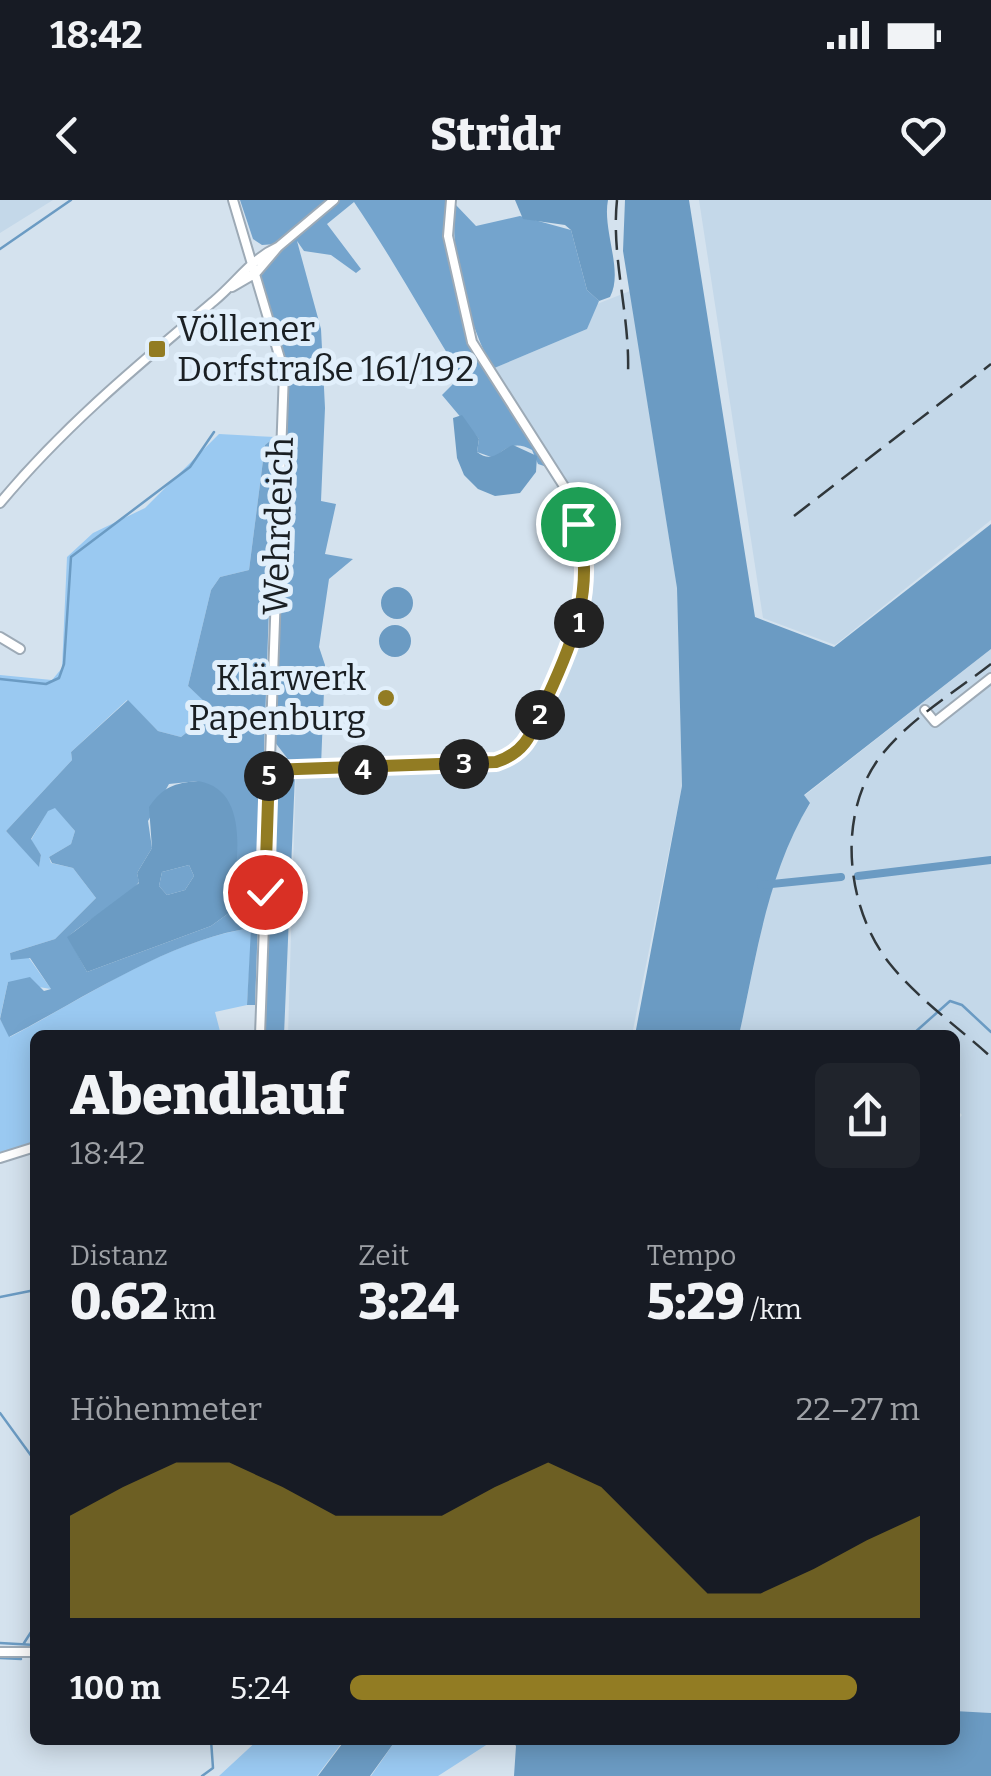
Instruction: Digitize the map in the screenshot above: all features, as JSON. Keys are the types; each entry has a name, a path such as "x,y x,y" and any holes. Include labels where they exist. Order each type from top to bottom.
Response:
{"street":[{"name":"Wehrdeich","path":"233,200 284,372 260,1030"},
{"path":"0,503 81,414 226,290 252,262 278,247 334,200"},
{"path":"269,770 398,769 508,758 533,733 575,638 585,560 574,502 472,342 464,321 448,236 451,200"},
{"path":"226,290 256,274 278,247"},
{"path":"0,637 20,649"},
{"path":"925,710 935,722 991,678"},
{"path":"0,1158 30,1149"},
{"path":"0,1652 30,1652"}],"shaded area":[{"path":"0,200 53,200 0,233"},
{"path":"240,200 447,200 445,237 469,343 550,468 538,464 532,450 521,446 508,448 494,458 477,452 479,439 442,395 461,376 354,202 327,224 361,269 356,273 331,255 304,251 297,241 321,329 325,408 321,501 336,504 325,554 353,559 329,579 319,647 325,665 321,766 294,767 274,741 286,371 260,272 292,231 276,244 262,245 253,239"},
{"path":"515,200 608,200 615,275 610,297 599,301 587,290 571,230 565,225 523,219"},
{"path":"625,200 689,200 755,617 834,647 991,524 991,649 804,795 810,803 773,887 740,1030 636,1030 682,786 677,588 623,251"},
{"path":"699,200 991,200 991,520 835,645 763,618"},
{"path":"455,204 476,226 520,216 571,230 587,290 599,301 587,329 492,369 462,288 455,247"},
{"path":"630,291 677,588 682,786 633,1030 288,1030 296,769 499,756 534,738 581,633 589,530 580,503 492,369 587,329 597,304"},
{"path":"462,415 479,439 477,452 487,457 513,445 537,456 536,472 520,493 495,496 478,489 464,475 457,458 453,418"},
{"path":"219,434 275,437 265,445 249,570 220,577 211,590 188,686 208,704 200,722 181,737 158,731 127,700 71,752 72,760 6,831 39,866 41,855 31,840 48,810 55,807 75,831 71,844 49,857 51,863 73,868 96,898 55,939 10,953 29,958 51,989 8,982 0,1018 0,675 52,680 62,668 67,557 93,533 145,508"},
{"path":"275,437 255,1005 247,1005 251,928 190,944 158,958 9,1037 0,1019 8,982 30,977 44,991 51,989 30,958 11,960 10,953 55,939 96,898 73,868 52,863 49,857 71,844 75,831 55,808 48,811 31,839 41,855 39,867 6,831 72,760 71,752 128,700 158,731 181,737 200,722 207,704 188,686 211,590 220,577 249,570 265,445","holes":["198,781 233,871 229,913 211,926 87,972 68,937 139,882 137,873 152,848 148,821 169,784"]},
{"path":"397,587 409,591 413,603 409,615 397,619 385,615 381,603 385,591"},
{"path":"395,625 407,629 411,641 407,653 395,657 383,653 379,641 383,629"},
{"path":"991,649 991,1713 960,1711 960,1030 740,1030 771,885 789,837 810,804 804,796"},
{"path":"295,774 284,1030 263,1030 272,787"},
{"path":"198,781 216,788 234,816 237,856 229,913 211,926 87,972 67,937 139,883 137,873 152,848 149,807 159,795 176,785","holes":["189,865 194,876 185,890 167,895 159,886 162,872"]},
{"path":"189,865 194,876 185,890 167,895 159,886 162,872"},
{"path":"252,928 247,1005 215,1012 220,1030 30,1030 30,1144 0,1153 0,1019 10,1037 158,957"},
{"path":"960,1711 991,1713 991,1776 514,1776 516,1746 960,1745"},
{"path":"253,1745 340,1745 317,1776 219,1776"},
{"path":"341,1745 392,1745 370,1776 318,1776"},
{"path":"393,1745 486,1745 438,1776 371,1776"}],"waterway":[{"path":"0,249 71,200"},
{"path":"0,679 46,684 59,678 64,664 71,557 190,467 214,432"},
{"path":"858,876 991,860"},
{"path":"761,885 841,877"},
{"path":"917,1030 950,1001 962,1005 991,1032"},
{"path":"0,1297 30,1291"},
{"path":"0,1413 30,1454"},
{"path":"24,1643 30,1634"},
{"path":"0,1643 30,1645"},
{"path":"0,1658 21,1659"},
{"path":"202,1776 213,1768 211,1745"}],"railway":[{"path":"617,200 616,243 628,373"},
{"path":"794,516 991,364"},
{"path":"960,1030 901,977 875,942 856,890 852,833 866,780 880,757 918,719 991,664"},
{"path":"960,1030 991,1057"}],"place":[{"name":"Völlener Dorfstraße 161/192","path":"157,349"},
{"name":"Klärwerk Papenburg","path":"386,698"}],"route":[{"path":"265,892 269,770 398,769 496,762 519,752 528,743 580,621 585,560 578,524"}]}
